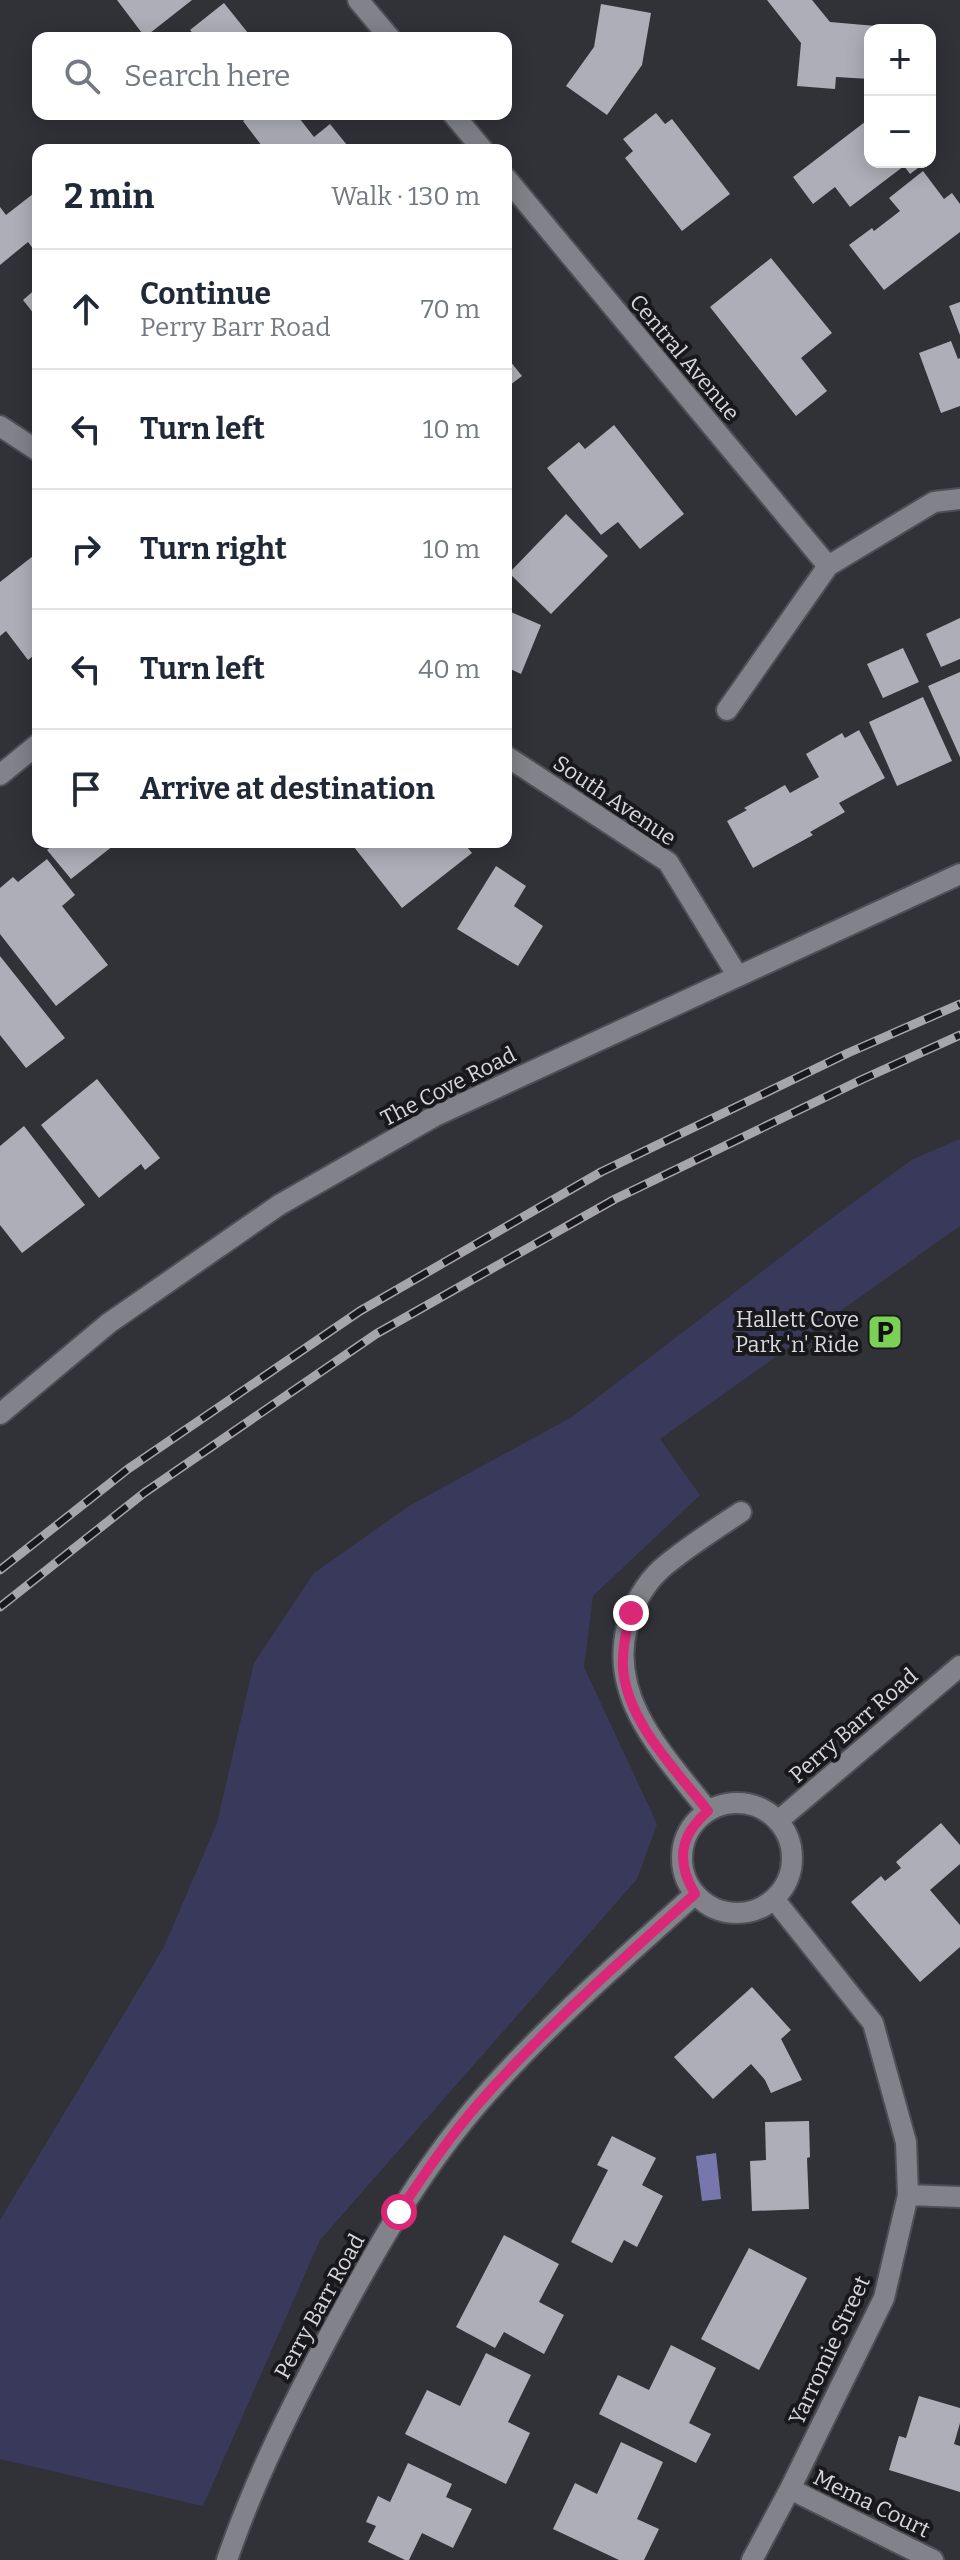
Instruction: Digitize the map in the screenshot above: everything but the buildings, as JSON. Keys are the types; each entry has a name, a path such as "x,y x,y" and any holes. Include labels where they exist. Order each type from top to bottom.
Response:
{"street":[{"path":"358,0 385,32"},
{"path":"458,120 478,144"},
{"name":"Central Avenue","path":"512,185 828,566"},
{"path":"0,426 32,447"},
{"path":"727,710 828,566 934,502 960,499"},
{"path":"0,775 32,749"},
{"name":"South Avenue","path":"512,760 668,862 737,975"},
{"name":"The Cove Road","path":"0,1414 109,1323 279,1205 435,1116 960,874"},
{"path":"708,1811 644,1727 630,1697 623,1670 624,1642 631,1613 643,1589 660,1570 741,1512"},
{"name":"Perry Barr Road","path":"778,1821 960,1666"},
{"path":"722,1805 752,1805 766,1811 788,1835 792,1870 785,1886 760,1909 743,1913 725,1912 695,1894 687,1881 683,1866 687,1835 708,1811 722,1805"},
{"name":"Perry Barr Road","path":"227,2560 238,2527 286,2417 360,2278 430,2166 477,2105 528,2050 695,1894"},
{"name":"Yarromie Street","path":"752,2560 884,2298 908,2195 906,2142 873,2023 774,1899"},
{"path":"908,2195 960,2197"},
{"name":"Mema Court","path":"790,2489 933,2560"}],"shaded area":[{"path":"960,1139 960,1226 660,1439 700,1495 593,1596 584,1667 657,1824 637,1879 320,2240 203,2506 0,2459 0,2220 164,1947 217,1823 254,1663 314,1573 409,1506 572,1417 913,1159"},
{"path":"716,2153 721,2199 702,2201 696,2156"}],"railway":[{"path":"0,1570 128,1469 360,1311 601,1172 848,1053 960,1004"},
{"path":"0,1607 144,1493 376,1334 615,1199 960,1035"}],"place":[{"name":"Hallett Cove Park 'n' Ride","path":"885,1332"}],"route":[{"path":"399,2212 477,2105 528,2050 695,1894 687,1881 683,1850 687,1835 708,1811 644,1727 630,1697 623,1670 624,1642 631,1613"}]}
